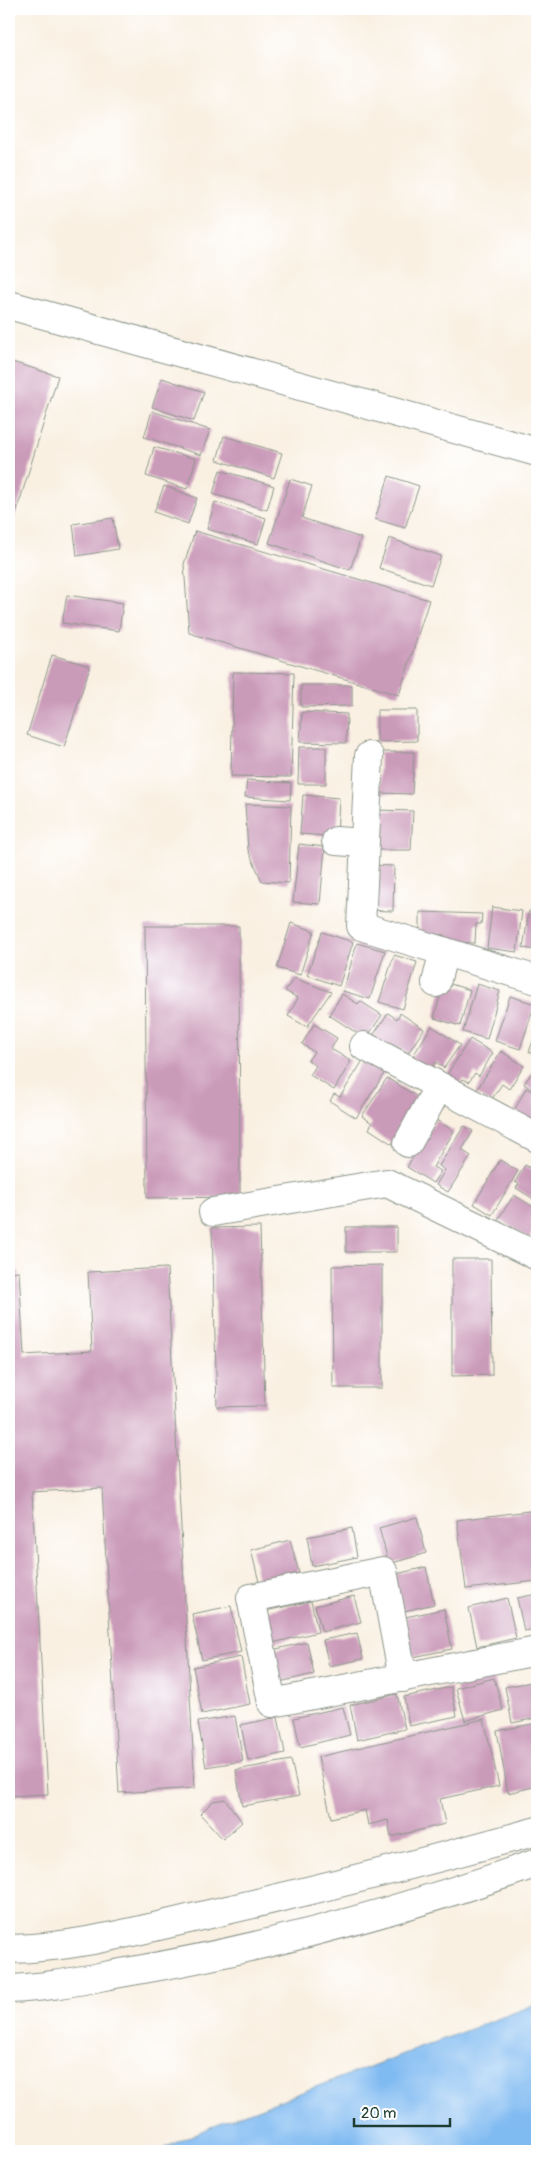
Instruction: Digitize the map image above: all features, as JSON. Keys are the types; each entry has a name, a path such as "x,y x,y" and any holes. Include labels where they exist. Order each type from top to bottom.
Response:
{"street":[{"path":"9,305 537,452"},
{"path":"369,756 361,926 537,980"},
{"path":"336,841 364,843"},
{"path":"436,983 444,951"},
{"path":"364,1046 537,1138"},
{"path":"408,1143 439,1086"},
{"path":"213,1212 387,1183 537,1256"},
{"path":"403,1678 383,1571 251,1598 272,1703 403,1678 537,1651"},
{"path":"9,1949 41,1948 115,1936 288,1896 537,1831"},
{"path":"9,1989 32,1988 161,1966 297,1936 478,1883 537,1863"}],"water":[{"path":"537,2004 537,2151 158,2151 217,2124"}],"building":[{"path":"9,361 58,376 9,536"},
{"path":"162,378 204,392 194,421 152,407"},
{"path":"152,411 210,430 201,455 144,437"},
{"path":"224,436 282,453 274,478 217,460"},
{"path":"154,447 196,459 187,489 146,476"},
{"path":"220,470 274,486 267,510 213,494"},
{"path":"389,476 419,486 405,528 375,519"},
{"path":"290,479 312,486 302,518 361,538 350,570 269,543"},
{"path":"164,486 197,498 188,524 154,512"},
{"path":"215,502 266,518 258,544 207,529"},
{"path":"113,518 118,549 77,556 73,524"},
{"path":"195,531 429,600 399,695 189,633 184,564"},
{"path":"389,538 441,556 431,585 379,568"},
{"path":"67,595 123,603 119,631 62,623"},
{"path":"52,655 90,666 64,747 27,735"},
{"path":"233,672 294,673 291,777 231,776"},
{"path":"301,685 352,685 352,706 301,707"},
{"path":"377,710 417,710 417,741 377,742"},
{"path":"302,712 347,714 346,743 300,742"},
{"path":"299,747 326,747 326,784 298,784"},
{"path":"380,752 414,752 412,794 379,793"},
{"path":"247,780 291,783 290,800 245,797"},
{"path":"303,795 339,798 337,837 300,834"},
{"path":"245,804 291,806 289,883 262,881 248,850"},
{"path":"373,810 413,811 411,850 372,850"},
{"path":"299,844 325,847 320,904 293,902"},
{"path":"364,865 394,866 393,911 362,910"},
{"path":"492,907 522,911 517,952 487,948"},
{"path":"529,911 537,912 537,950 523,948"},
{"path":"420,912 482,914 481,924 476,924 475,943 444,942 444,935 420,934"},
{"path":"291,923 314,931 300,975 277,968"},
{"path":"145,926 239,926 240,1197 147,1198"},
{"path":"322,932 353,942 339,986 307,975"},
{"path":"357,943 385,951 370,999 343,991"},
{"path":"394,955 417,962 403,1009 379,1002"},
{"path":"294,978 331,992 307,1027 288,1016 298,998 285,991"},
{"path":"444,982 470,990 460,1026 434,1018"},
{"path":"477,984 500,991 487,1039 463,1032"},
{"path":"342,994 358,1004 360,1001 382,1015 366,1039 329,1015"},
{"path":"510,996 535,1004 520,1049 495,1041"},
{"path":"388,1013 397,1019 400,1013 424,1029 408,1053 397,1047 392,1055 370,1040"},
{"path":"314,1024 337,1038 331,1049 351,1061 334,1090 310,1075 316,1066 308,1060 314,1052 302,1044"},
{"path":"432,1026 460,1045 444,1068 436,1062 426,1078 407,1065"},
{"path":"537,1030 537,1054 529,1052"},
{"path":"470,1039 493,1053 479,1076 475,1073 469,1082 463,1079 457,1087 444,1079"},
{"path":"501,1051 524,1066 509,1089 502,1084 490,1102 475,1093"},
{"path":"364,1059 385,1072 356,1118 330,1101 334,1094 340,1097"},
{"path":"537,1065 537,1093 524,1084"},
{"path":"387,1078 421,1099 392,1144 369,1129 372,1123 362,1116"},
{"path":"526,1088 537,1094 537,1124 514,1111"},
{"path":"436,1120 454,1131 433,1167 441,1171 433,1183 407,1167"},
{"path":"464,1126 473,1131 462,1150 471,1156 448,1192 436,1185 445,1170 439,1166"},
{"path":"500,1160 518,1171 492,1215 474,1204"},
{"path":"537,1160 537,1201 516,1188 519,1184 515,1182 525,1165 532,1169"},
{"path":"514,1195 537,1209 537,1226 529,1238 498,1219"},
{"path":"260,1227 265,1406 217,1407 212,1228"},
{"path":"346,1227 397,1227 397,1252 346,1252"},
{"path":"452,1259 491,1259 492,1375 452,1376"},
{"path":"382,1265 382,1388 333,1388 332,1266"},
{"path":"167,1268 195,1788 119,1793 102,1488 32,1492 48,1794 9,1796 9,1272 19,1271 24,1355 92,1351 88,1272"},
{"path":"537,1510 537,1581 466,1589 457,1520"},
{"path":"417,1517 426,1553 389,1564 379,1528"},
{"path":"352,1528 357,1557 312,1566 307,1537"},
{"path":"290,1540 299,1573 259,1582 251,1550"},
{"path":"426,1567 434,1604 396,1613 388,1576"},
{"path":"537,1594 537,1629 524,1631 517,1598"},
{"path":"354,1596 361,1622 322,1632 315,1606"},
{"path":"507,1598 516,1638 477,1647 469,1608"},
{"path":"311,1601 318,1632 268,1644 261,1612"},
{"path":"231,1606 241,1652 202,1660 192,1614"},
{"path":"444,1609 452,1649 413,1657 405,1617"},
{"path":"357,1633 363,1659 329,1666 323,1640"},
{"path":"307,1642 314,1674 275,1683 268,1651"},
{"path":"241,1657 250,1704 202,1714 193,1667"},
{"path":"494,1678 503,1710 465,1721 456,1688"},
{"path":"537,1681 537,1718 512,1723 505,1687"},
{"path":"451,1687 457,1716 409,1726 404,1697"},
{"path":"397,1694 405,1729 357,1740 350,1705"},
{"path":"343,1707 350,1735 300,1747 294,1718"},
{"path":"235,1716 243,1761 206,1767 198,1722"},
{"path":"278,1717 285,1753 248,1761 241,1725"},
{"path":"484,1719 499,1786 440,1799 445,1824 391,1837 388,1820 368,1825 365,1810 331,1818 318,1757"},
{"path":"537,1723 537,1786 508,1793 497,1731"},
{"path":"291,1760 299,1796 242,1806 236,1770"},
{"path":"225,1799 242,1822 223,1839 200,1814 213,1801"}]}
